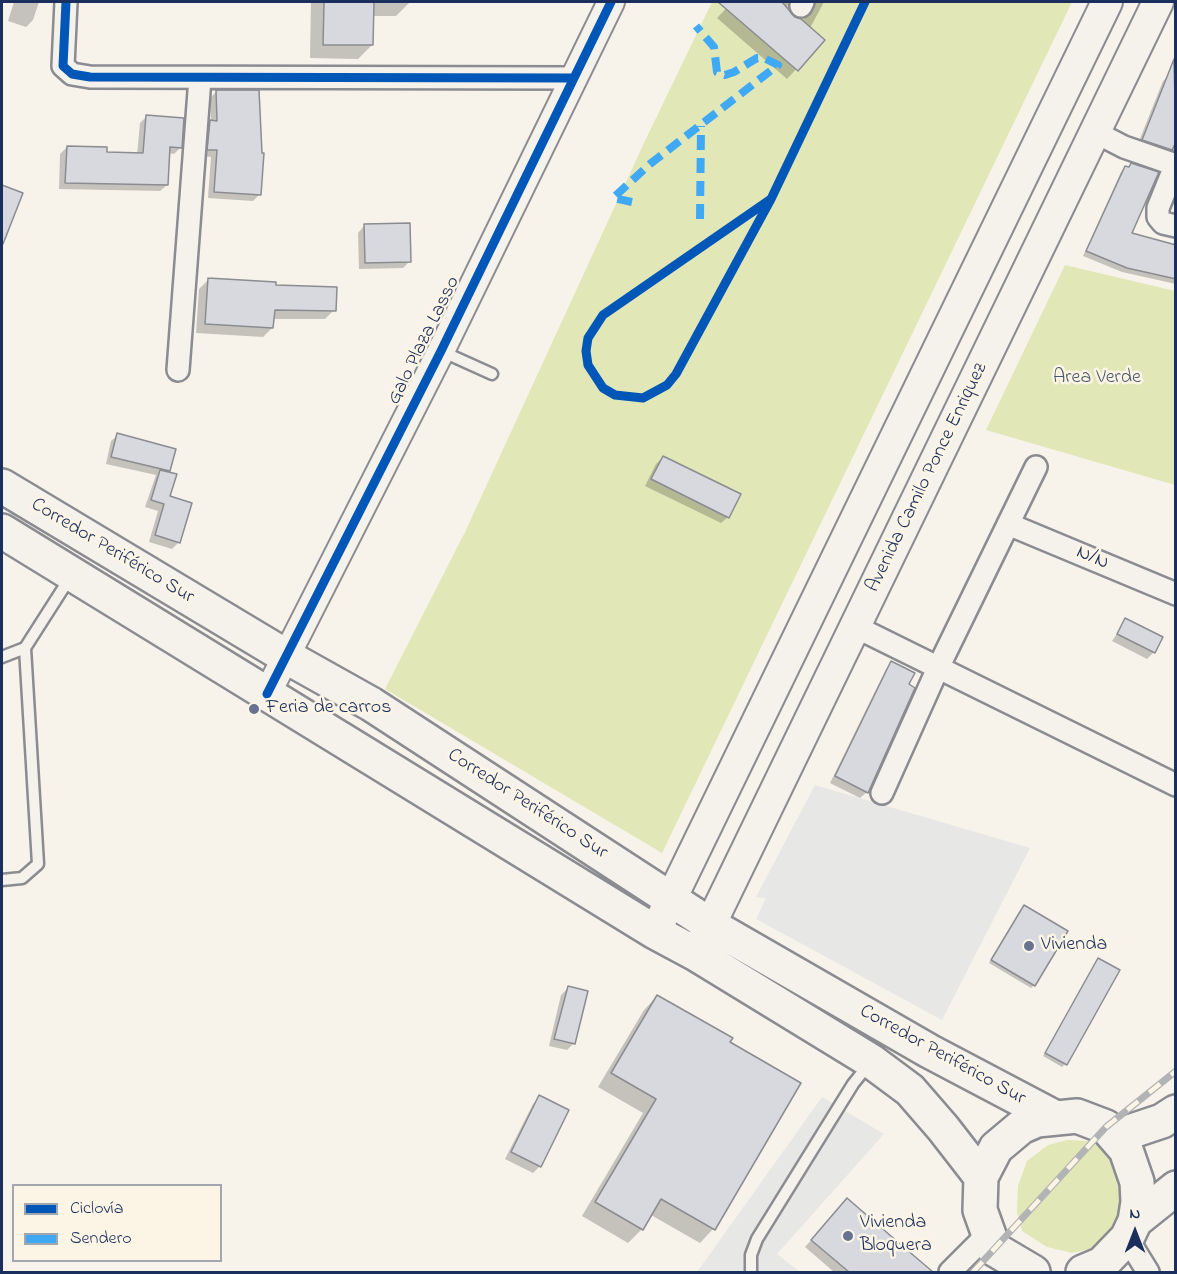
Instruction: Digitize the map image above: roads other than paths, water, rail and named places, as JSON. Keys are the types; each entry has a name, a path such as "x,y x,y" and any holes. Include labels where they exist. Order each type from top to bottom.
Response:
{"main road":[{"path":"655,932 1107,2"},
{"name":"Avenida Camilo Ponce Enriquez","path":"696,954 1158,2"},
{"name":"Corredor Periférico Sur","path":"2,486 287,657 371,704 711,926 929,1051 1056,1118"},
{"name":"Corredor Periférico Sur","path":"2,531 655,932 696,954 871,1061 909,1090 943,1128 981,1178"},
{"path":"766,706 807,727"},
{"path":"1117,1137 1162,1121 1176,1112"},
{"path":"1033,1272 994,1249 980,1210 981,1178 996,1148 1008,1136 1037,1120 1077,1116 1106,1127 1117,1137 1126,1150 1137,1182 1138,1202 1131,1229"},
{"path":"1083,1272 1102,1264 1131,1229 1176,1188"}],"street":[{"path":"66,2 63,66 72,74 90,77 574,78"},
{"name":"Galo Plaza Lasso","path":"267,694 441,351 611,2"},
{"path":"178,370 200,78"},
{"path":"1095,132 1175,166 1158,208 1158,217 1163,223 1176,226"},
{"path":"882,793 938,668 1036,467"},
{"name":"N/N","path":"1008,524 1176,594"},
{"path":"856,627 1176,785"},
{"path":"1131,1229 1148,1272"},
{"path":"951,1272 988,1234"}],"lane":[{"path":"441,351 492,374"},
{"path":"2,880 22,878 38,864 25,648 72,574"},
{"path":"2,657 25,648"},
{"path":"750,1272 751,1255 757,1239 853,1084 871,1061"}],"railway":[{"path":"973,1272 1106,1127 1176,1071"}],"place":[{"name":"Feria de carros","path":"254,709"},
{"name":"Vivienda","path":"1029,946"},
{"name":"Vivienda Bloquera","path":"848,1236"}],"park label":[{"name":"Area Verde","path":"1097,379"}]}
